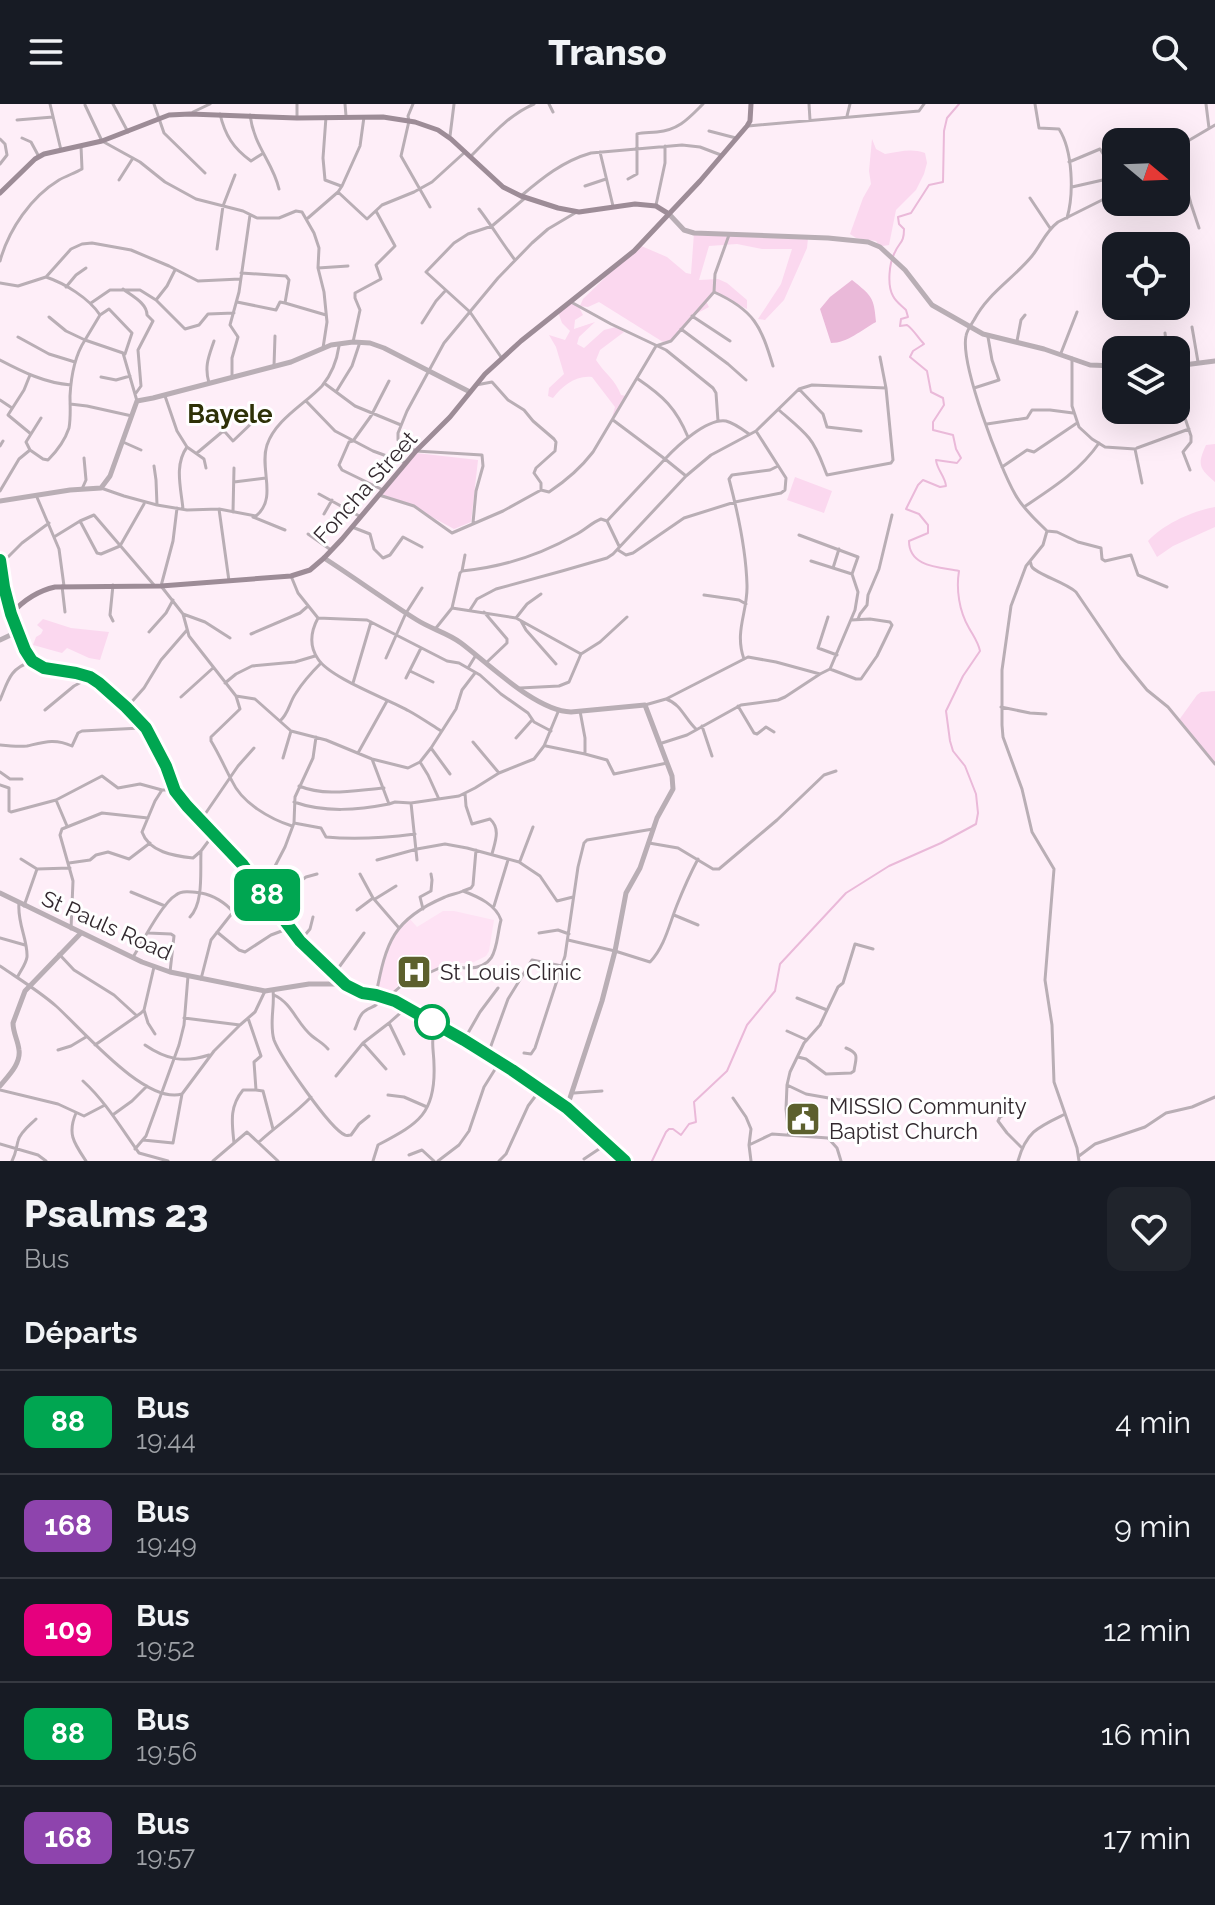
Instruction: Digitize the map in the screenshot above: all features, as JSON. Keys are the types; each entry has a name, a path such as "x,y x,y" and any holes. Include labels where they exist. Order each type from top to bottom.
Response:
{"highway":[{"path":"0,562 2,587 17,632 32,661 44,668 90,677 126,707 146,728 175,791 243,865 300,941 334,974 362,993 395,1001 488,1055 567,1108 625,1161"}],"main road":[{"path":"747,126 751,104"},
{"path":"2,191 39,156 102,141 159,118 190,114 364,117 392,118 431,127 449,138 503,187 523,197 579,212 635,204 656,206 669,214"},
{"name":"Foncha Street","path":"11,614 35,594 63,586 158,586 306,573 324,558 416,451 502,358 634,251 747,126"}],"street":[{"path":"50,104 61,150"},
{"path":"113,104 128,132"},
{"path":"154,104 167,136 205,173"},
{"path":"190,114 210,104"},
{"path":"297,104 297,118"},
{"path":"345,104 346,117"},
{"path":"413,104 401,156 430,207"},
{"path":"449,138 454,104"},
{"path":"338,192 365,218 369,218 382,205 421,189 438,178 524,106 534,104"},
{"path":"549,104 553,112"},
{"path":"628,179 637,174 637,134 678,127 703,104"},
{"path":"809,104 810,120"},
{"path":"847,118 850,104"},
{"path":"747,126 919,111 924,104"},
{"path":"1035,104 1039,128 1062,131 1072,187 1067,218"},
{"path":"1206,104 1209,128"},
{"path":"85,105 102,141 196,199 243,211 257,218 279,218 299,211 307,219 318,243 318,268 326,315 323,348"},
{"path":"886,114 888,107"},
{"path":"220,114 226,134 239,152 251,161 262,154"},
{"path":"250,115 253,132 279,189"},
{"path":"17,120 53,117"},
{"path":"326,117 325,180 342,186"},
{"path":"307,219 342,186 360,146 364,117"},
{"path":"1190,140 1215,125"},
{"path":"709,131 736,138"},
{"path":"22,138 31,142 39,156"},
{"path":"0,139 5,144 7,155 0,164"},
{"path":"502,358 470,312 427,274 427,270 461,238 492,226 558,167 579,156 692,145 721,155"},
{"path":"0,261 14,226 28,208 55,183 82,169 81,146"},
{"path":"656,206 665,163 665,146"},
{"path":"1069,162 1100,149 1102,152"},
{"path":"600,152 613,206"},
{"path":"119,180 133,158"},
{"path":"217,249 223,206 235,175"},
{"path":"585,186 606,179"},
{"path":"1072,187 1102,180"},
{"path":"0,182 2,191"},
{"path":"1030,198 1050,228"},
{"path":"1102,200 1050,228 1030,258 985,301 969,328 965,345 985,424 1015,495 1024,507 1047,531 1101,548 1102,560 1131,555 1138,575 1167,587"},
{"path":"1190,200 1199,228"},
{"path":"479,209 515,260"},
{"path":"336,392 352,366 360,310 355,295 381,279 376,265 395,246 376,211"},
{"path":"473,523 476,491 483,466 482,455 416,451 398,440 401,425 444,343 540,235 579,212"},
{"path":"669,214 688,232 874,244 908,273 928,302 969,328 988,337 1060,354 1090,365 1102,365"},
{"path":"232,378 232,358 238,337 231,327 250,215"},
{"path":"389,381 369,420 349,442 340,468 381,492 414,506 452,533 541,490 549,492 581,467 613,420 656,346 671,341 714,292 715,274 729,235"},
{"path":"0,283 18,286 46,277 71,249 92,243 131,250 198,281 240,279"},
{"path":"318,268 348,266"},
{"path":"66,287 86,268"},
{"path":"156,300 176,269"},
{"path":"241,273 286,276 289,280 285,303"},
{"path":"46,277 66,287 100,315"},
{"path":"101,488 110,476 132,416 141,386 138,350 153,321 147,315 145,306 123,289"},
{"path":"90,304 108,290 140,290 156,300 185,329 199,325 208,314 234,313"},
{"path":"422,323 446,290"},
{"path":"714,292 754,319 773,366"},
{"path":"237,302 276,310 280,302 326,315"},
{"path":"571,302 678,358 713,388 718,421"},
{"path":"41,418 26,442 30,450 48,460 68,430 75,362 100,315 109,309 132,333 125,355 137,397"},
{"path":"1060,354 1077,312"},
{"path":"1017,343 1021,320 1025,315"},
{"path":"692,316 730,341"},
{"path":"49,317 66,331 125,355"},
{"path":"1192,327 1198,362"},
{"path":"681,329 746,380"},
{"path":"274,366 275,336"},
{"path":"18,337 49,354 75,362"},
{"path":"974,388 999,380 988,337"},
{"path":"209,384 207,359 214,341"},
{"path":"137,397 165,396 302,358 340,344 356,342 384,348 472,389 492,382 508,400 524,410 556,442 555,451 534,473 541,483 541,490"},
{"path":"253,517 262,511 266,501 264,458 269,440 284,420 324,383 340,344"},
{"path":"779,410 808,437 827,475 891,463 886,388 880,357"},
{"path":"1072,358 1073,413 1083,431 1099,443 1109,448 1135,449 1189,429"},
{"path":"0,360 30,375 71,385"},
{"path":"1190,363 1215,361"},
{"path":"30,375 8,416 31,434"},
{"path":"101,377 116,380 130,376"},
{"path":"638,379 667,401 688,437"},
{"path":"324,383 355,406 401,425"},
{"path":"470,610 477,599 496,589 607,558 686,476 711,455 756,431 799,389 812,385 886,388"},
{"path":"799,389 823,414 827,427 861,431"},
{"path":"165,396 174,426 187,447 204,459 206,468"},
{"path":"0,400 12,408"},
{"path":"306,401 335,431 379,454 406,463"},
{"path":"70,404 132,416"},
{"path":"985,424 1027,418 1032,410 1073,413"},
{"path":"197,453 223,431 233,441 256,419"},
{"path":"613,420 686,476"},
{"path":"607,521 665,459 699,429 718,421 728,421 749,434"},
{"path":"1002,467 1027,450 1034,452 1077,423"},
{"path":"1187,424 1192,440 1183,452 1190,470"},
{"path":"607,521 618,548 626,555 684,518 735,502 781,493 785,490 786,478 756,431"},
{"path":"123,442 141,450"},
{"path":"1024,507 1066,478 1099,443"},
{"path":"158,586 180,508 180,457 187,447"},
{"path":"1135,449 1142,483"},
{"path":"0,491 19,459 30,450"},
{"path":"82,489 86,480 84,458"},
{"path":"154,466 157,505"},
{"path":"744,659 739,632 746,604 745,563 729,477 779,466"},
{"path":"233,512 234,468"},
{"path":"234,482 266,478"},
{"path":"0,501 101,488 157,505 233,512 285,530"},
{"path":"319,494 361,517"},
{"path":"36,495 61,555 65,612"},
{"path":"324,514 332,500"},
{"path":"80,521 98,554 120,546 145,502"},
{"path":"219,509 229,581"},
{"path":"54,537 94,515 173,600 183,614 187,630 236,696 240,709 211,737 211,741 237,788 262,813 276,821 320,827 326,837 367,840 415,834"},
{"path":"858,619 867,605 878,572 892,515"},
{"path":"462,571 521,560 577,534 599,519 607,521"},
{"path":"0,562 49,523"},
{"path":"352,527 370,534 374,549 383,558 390,555 403,537 422,547"},
{"path":"1047,531 1043,545 1023,572 1011,606 1001,707 1003,737 1022,789 1030,827 1054,869 1045,980 1052,1025 1054,1082 1079,1160"},
{"path":"308,534 331,550"},
{"path":"660,744 687,735 738,706 781,699 830,669 851,620 858,592 852,574 858,555 799,535"},
{"path":"833,568 839,549"},
{"path":"436,628 452,608 465,555"},
{"path":"324,558 406,613 460,642 520,688 559,711 645,705 666,699 744,659 756,657 820,674"},
{"path":"811,561 852,574"},
{"path":"1030,561 1036,571 1076,592 1121,658 1147,690 1168,707 1215,764"},
{"path":"291,576 298,593 318,618 371,622 447,661 459,663 528,713 532,720 551,731"},
{"path":"113,585 110,615 113,621"},
{"path":"386,658 406,613 422,588"},
{"path":"516,618 527,604 541,594"},
{"path":"704,595 739,600 746,604"},
{"path":"149,632 173,600"},
{"path":"251,634 300,613 308,606"},
{"path":"452,608 516,618 581,654"},
{"path":"484,612 507,639 507,643 486,663"},
{"path":"183,614 205,622 230,638"},
{"path":"520,688 565,684 572,677 581,654 600,642 627,617"},
{"path":"828,617 818,648 837,655"},
{"path":"318,618 312,630 312,640 315,656 321,663 441,731"},
{"path":"830,669 859,680 877,656 891,623 851,620"},
{"path":"521,621 556,664"},
{"path":"353,683 371,622"},
{"path":"126,707 137,697 161,660 187,630"},
{"path":"0,640 17,632"},
{"path":"406,678 421,648"},
{"path":"468,668 476,655"},
{"path":"224,683 252,666 295,662 315,656"},
{"path":"0,700 19,665 32,661"},
{"path":"280,721 304,680 321,663"},
{"path":"181,697 213,668"},
{"path":"410,671 433,682"},
{"path":"236,696 255,699 291,731 408,768 420,762 431,748 456,709 462,690 475,673"},
{"path":"45,710 90,677"},
{"path":"666,699 673,701 696,729"},
{"path":"358,753 387,701"},
{"path":"567,1108 615,951 626,893 640,868 653,829 673,788 672,776 645,705"},
{"path":"738,706 754,733 766,727 774,732"},
{"path":"1001,707 1046,714"},
{"path":"294,802 325,810 411,803 465,793 499,773 534,759 544,746 559,711"},
{"path":"580,711 585,754"},
{"path":"516,738 532,720"},
{"path":"702,726 712,756"},
{"path":"0,745 26,746 51,740 72,746 82,731 146,728"},
{"path":"283,758 291,731"},
{"path":"316,737 313,758 294,802 293,824 273,874 281,887 288,890 306,877 317,874"},
{"path":"473,742 499,773"},
{"path":"544,746 604,758 618,775 667,763"},
{"path":"201,820 254,748"},
{"path":"431,748 450,774"},
{"path":"372,759 389,804"},
{"path":"420,762 438,798"},
{"path":"649,843 676,847 713,869 719,869 824,775 836,771"},
{"path":"0,772 10,779 22,779"},
{"path":"0,785 9,788 11,812 56,800 102,776 118,788 140,784 175,791"},
{"path":"299,786 327,792 384,788"},
{"path":"162,790 142,835 150,843 159,850 193,858 214,833"},
{"path":"465,793 471,823 490,819 495,824 492,855"},
{"path":"56,800 67,826"},
{"path":"411,803 417,860"},
{"path":"71,929 73,887 60,835 62,829 102,813 148,818"},
{"path":"519,862 533,827"},
{"path":"524,1053 531,1054 535,1048 562,966 584,843 653,829"},
{"path":"21,859 37,869 70,866 108,852 129,859 150,843"},
{"path":"377,860 445,844 519,862 540,876 557,901 573,897"},
{"path":"376,995 386,951 399,928 409,915 471,888 476,850"},
{"path":"190,917 199,893 201,851"},
{"path":"568,940 650,962 667,936 698,858"},
{"path":"494,907 508,860"},
{"path":"17,978 26,959 18,916 37,869"},
{"path":"360,874 382,911 399,928"},
{"path":"423,909 420,897 431,891 431,874"},
{"path":"357,910 396,886"},
{"path":"270,899 281,887"},
{"path":"395,1001 393,993 397,988 444,966 474,968 489,962 493,956 500,915 494,907 463,891"},
{"path":"131,892 165,906"},
{"path":"133,957 174,895 181,892 212,896 232,909 232,914 208,947 201,979"},
{"name":"St Pauls Road","path":"0,893 71,929 170,972 273,993 309,984 346,985"},
{"path":"674,915 698,925"},
{"path":"300,941 310,929 313,917"},
{"path":"217,932 245,952 281,930 291,928"},
{"path":"539,933 558,930 569,934"},
{"path":"81,933 21,998 13,1023 19,1061 0,1088 58,1104 84,1116 105,1105"},
{"path":"148,933 174,936 170,972"},
{"path":"334,974 364,933"},
{"path":"0,938 25,945"},
{"path":"789,1135 786,1116 790,1072 843,983 855,944 873,949"},
{"path":"59,954 74,970 114,995 138,1017"},
{"path":"488,1055 508,999 532,960 562,966"},
{"path":"0,966 57,1007 110,1059 147,1086 169,1096 182,1094"},
{"path":"95,1045 144,1010 154,967"},
{"path":"135,1149 143,1140 182,1033 188,976"},
{"path":"464,1040 498,988"},
{"path":"143,1140 173,1143 182,1094 211,1055 259,1007 265,991"},
{"path":"328,1049 273,993 271,1022 275,1041 311,1097 345,1135 351,1135 369,1116"},
{"path":"355,1029 364,1011 378,1003 362,993"},
{"path":"797,998 827,1010"},
{"path":"336,1076 363,1043 406,1008"},
{"path":"144,1010 155,1034"},
{"path":"184,1018 240,1025"},
{"path":"248,1018 261,1056 254,1062 256,1090"},
{"path":"389,1023 404,1054"},
{"path":"373,1161 378,1145 410,1128 422,1117 427,1107 434,1081 432,1039 438,1025"},
{"path":"787,1031 807,1040"},
{"path":"58,1050 86,1037"},
{"path":"363,1043 386,1069"},
{"path":"145,1045 174,1059 191,1061 211,1055"},
{"path":"798,1057 806,1059 826,1074 851,1073 854,1071 856,1053 846,1048"},
{"path":"409,1155 422,1150 436,1161 459,1145 469,1131 484,1087 499,1063"},
{"path":"83,1081 113,1115 139,1153 168,1161"},
{"path":"787,1085 806,1094 840,1100"},
{"path":"113,1115 147,1086"},
{"path":"234,1143 232,1113 243,1090 263,1091 273,1129"},
{"path":"499,1161 506,1154 528,1106 540,1090"},
{"path":"572,1093 602,1091"},
{"path":"388,1095 404,1097 427,1107"},
{"path":"259,1142 311,1097"},
{"path":"1079,1160 1095,1144 1145,1127 1166,1113 1215,1097"},
{"path":"733,1098 751,1129 751,1161"},
{"path":"76,1113 72,1136 86,1161"},
{"path":"1009,1113 998,1121 1022,1148"},
{"path":"1018,1161 1026,1138 1064,1115"},
{"path":"12,1161 21,1134 36,1119"},
{"path":"213,1161 247,1132 278,1161"},
{"path":"749,1145 769,1135 828,1138 834,1143 841,1161"},
{"path":"584,1159 608,1143"},
{"path":"0,1144 38,1155 46,1161"}],"shaded area":[{"path":"872,139 876,149 885,154 905,151 925,153 927,163 916,190 896,210 889,245 883,246 850,234 871,184"},
{"path":"694,233 808,238 807,248 784,300 765,320 758,319 781,284 792,249 762,249 737,244 709,246 699,280 718,279 727,283 747,300 747,309 714,292 706,301 709,307 692,316 671,340 663,342 599,302 588,307 580,306 583,299 639,245 667,257 691,274"},
{"path":"852,280 871,298 876,322 849,338 831,343 820,309"},
{"path":"571,302 578,305 583,315 575,320 574,329 595,322 579,337 577,344 584,348 604,330 616,327 624,332 600,350 596,360 621,395 626,396 612,418 615,407 592,377 575,380 553,398 548,396 549,388 564,374 549,335 565,340 570,331 562,323 558,312"},
{"path":"1215,444 1215,482 1201,466 1201,457 1206,445"},
{"path":"416,453 478,460 471,522 454,529 408,504 380,495"},
{"path":"795,477 832,491 824,513 787,500"},
{"path":"1215,507 1215,527 1173,546 1157,557 1148,541 1179,519"},
{"path":"43,619 71,628 109,632 100,660 67,648 62,653 33,645 43,630 37,625"},
{"path":"1215,691 1215,764 1179,720 1197,695"},
{"path":"443,911 494,920 486,956 472,963 448,963 404,982 392,994 375,988 389,943 408,917 417,927"}],"waterway":[{"path":"652,1161 669,1129 681,1135 689,1124 696,1122 694,1102 727,1071 747,1025 775,991 780,964 846,893 889,866 976,824 976,794 965,766 953,751 946,711 963,676 980,651 961,607 959,571 934,567 914,556 909,541 928,533 928,525 919,514 906,509 923,480 940,487 946,486 936,460 957,463 961,458 953,435 933,430 933,422 944,405 943,398 931,392 927,371 910,357 924,344 907,325 900,326 901,319 908,317 906,310 893,296 889,280 893,257 904,234 898,217 911,213 929,185 943,182 944,131 947,118 959,104"}],"bus line":[{"name":"88","path":"0,560 11,614 32,661 44,668 90,677 126,707 146,728 175,791 243,865 300,941 346,985 362,993 395,1001 512,1070 567,1108 625,1161"}],"place":[{"name":"St Louis Clinic","path":"414,972"},
{"name":"MISSIO Community Baptist Church","path":"803,1119"}],"district":[{"name":"Bayele","path":"230,414"}]}
